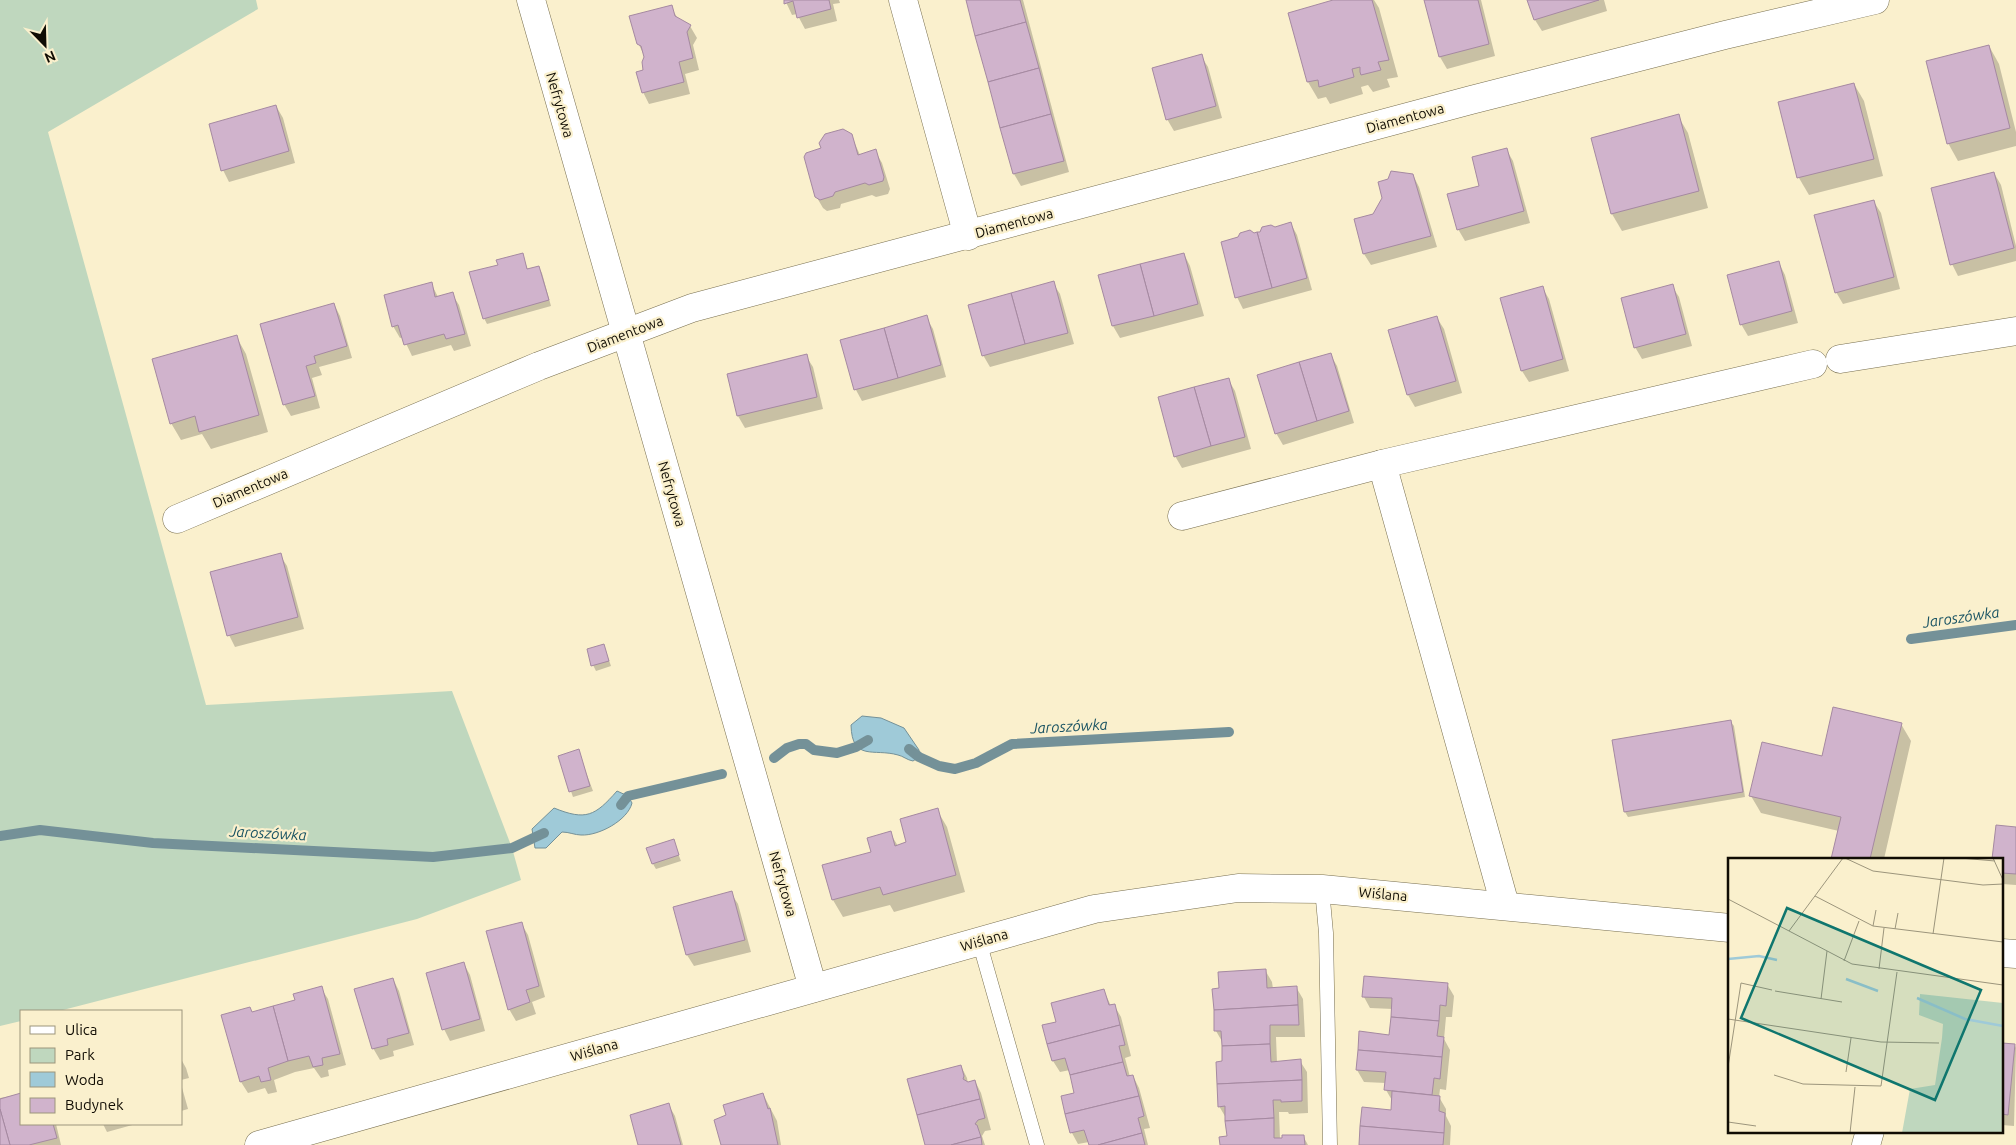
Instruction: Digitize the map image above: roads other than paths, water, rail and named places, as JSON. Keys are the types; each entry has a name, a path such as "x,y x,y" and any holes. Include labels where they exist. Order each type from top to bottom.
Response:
{"street":[{"name":"Nefrytowa","path":"530,0 813,988"},
{"path":"903,0 968,236"},
{"name":"Diamentowa","path":"177,519 539,366 692,308 968,236 1480,98 1725,35 1875,0"},
{"path":"1840,359 2016,331"},
{"path":"1182,516 1382,464 1813,364"},
{"path":"1382,464 1505,905"},
{"name":"Wiślana","path":"259,1145 1094,909 1238,888 1322,889 1728,928"},
{"path":"1866,1145 1870,1132"}],"lane":[{"path":"1322,889 1326,933 1330,1145"},
{"path":"979,942 1036,1145"}],"water":[{"path":"862,716 881,718 904,728 919,750 919,757 913,761 898,755 860,749 852,737 851,725"},
{"path":"617,791 628,796 632,803 625,815 612,826 588,835 562,832 546,848 535,848 532,829 554,808 574,814 589,814 596,811"}],"waterway":[{"name":"Jaroszówka","path":"1911,639 2016,625"},
{"name":"Jaroszówka","path":"909,749 919,757 939,766 955,769 976,763 1012,744 1229,732"},
{"name":"Jaroszówka","path":"774,758 787,748 799,744 806,744 814,750 837,753 856,747 868,740"},
{"path":"621,805 628,796 722,774"},
{"name":"Jaroszówka","path":"0,836 40,830 153,843 433,857 512,848 544,833"}]}
